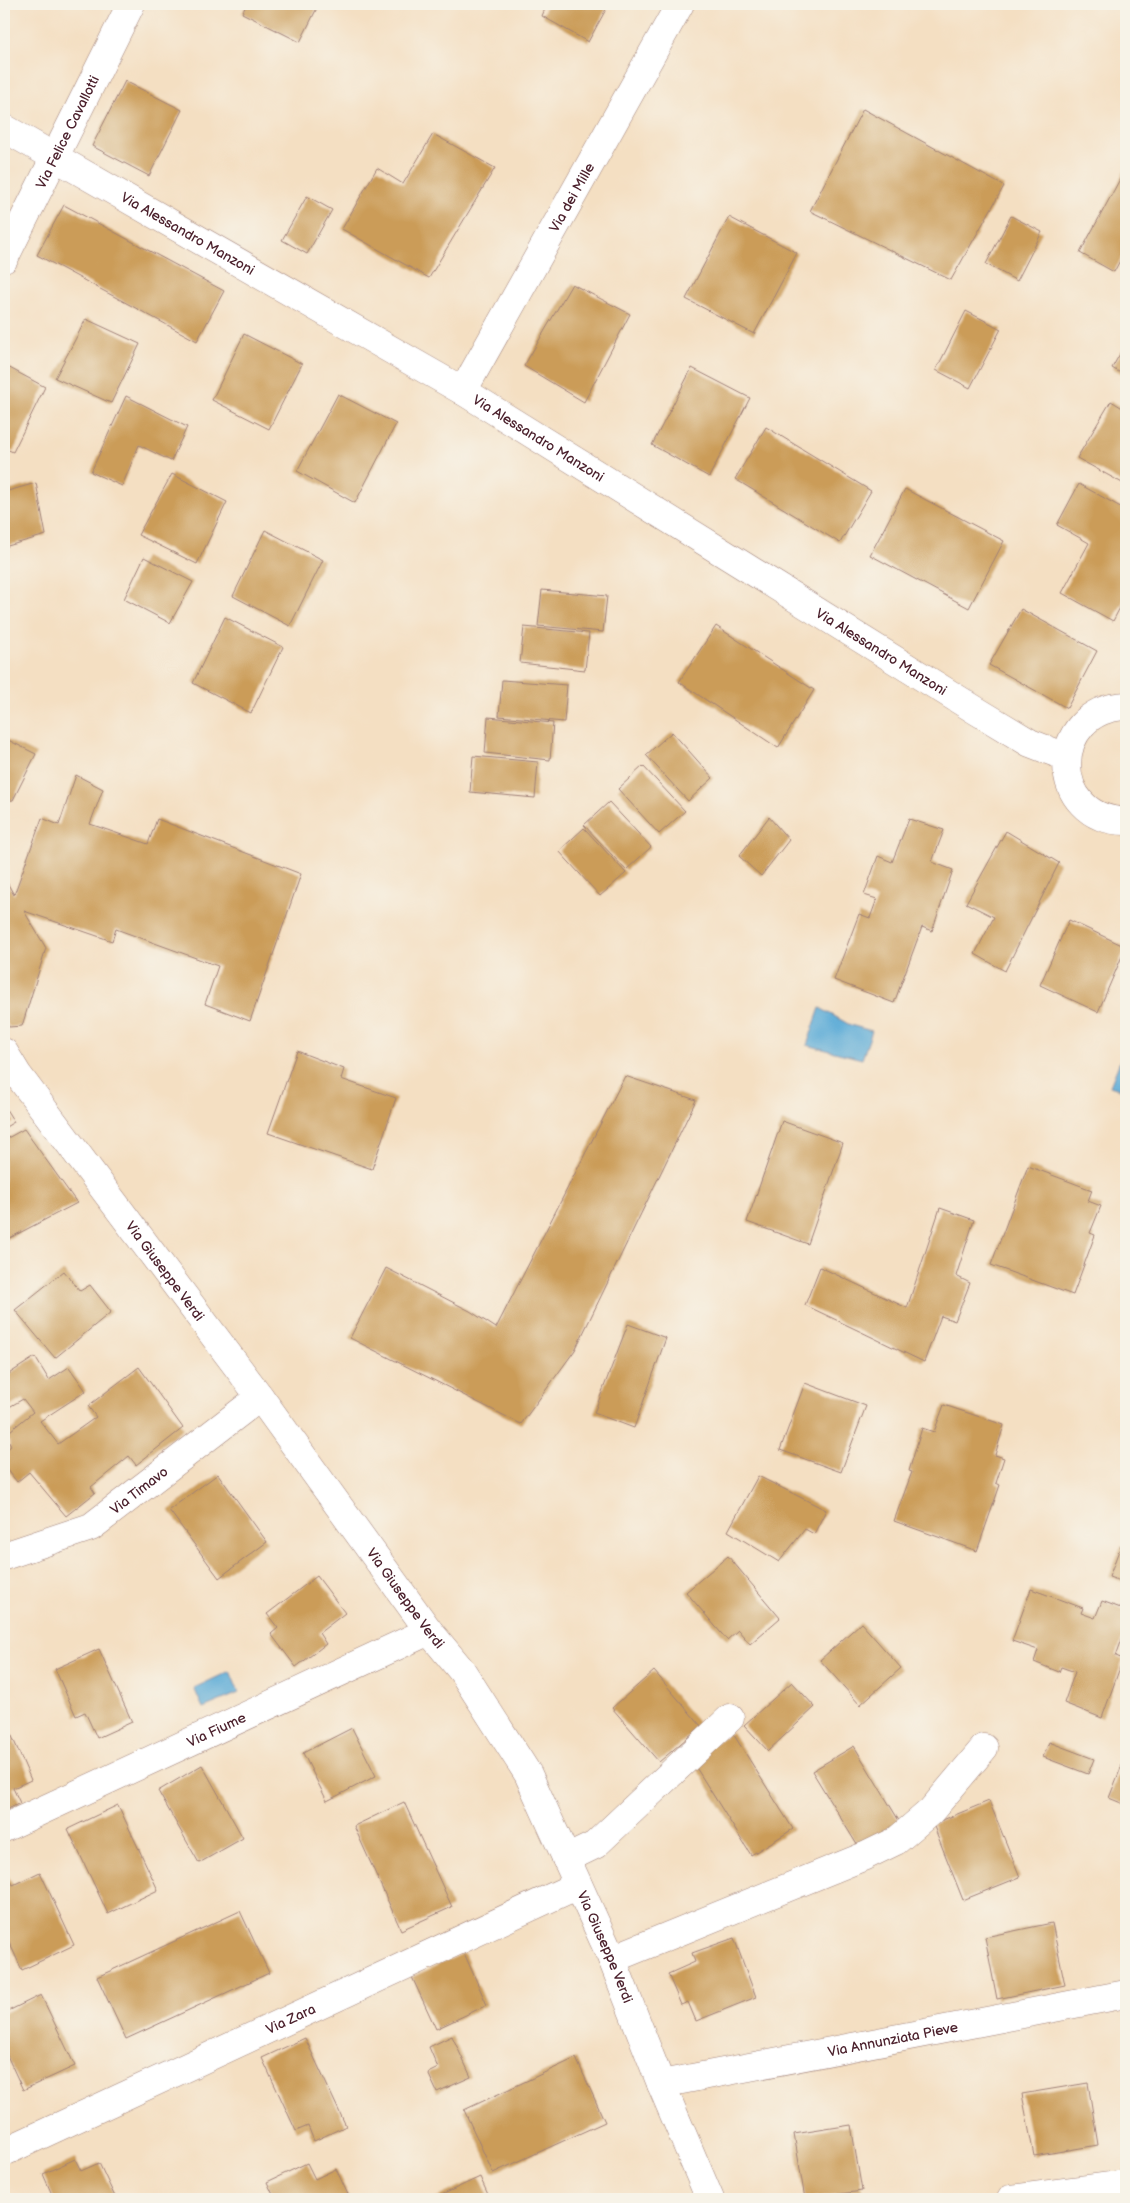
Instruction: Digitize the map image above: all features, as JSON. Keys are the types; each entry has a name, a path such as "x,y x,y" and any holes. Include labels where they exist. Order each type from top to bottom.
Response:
{"street":[{"name":"Via Felice Cavallotti","path":"4,259 131,4"},
{"name":"Via dei Mille","path":"463,390 680,4"},
{"name":"Via Alessandro Manzoni","path":"4,128 463,390 977,712 1030,743 1066,756"},
{"path":"1123,699 1088,718 1070,742 1066,756 1067,773 1072,789 1081,802 1093,813 1108,819 1126,821"},
{"name":"Via Giuseppe Verdi","path":"4,1052 18,1075 260,1396 429,1631 462,1671 528,1774 612,1959 660,2084 710,2199"},
{"name":"Via Timavo","path":"4,1556 91,1527 260,1396"},
{"name":"Via Fiume","path":"4,1828 429,1631"},
{"path":"566,1859 595,1845 730,1718"},
{"path":"612,1959 896,1842 931,1811 984,1748"},
{"name":"Via Zara","path":"4,2152 578,1885"},
{"name":"Via Annunziata Pieve","path":"660,2084 1123,1988"},
{"path":"1011,2199 1126,2184"}],"water":[{"path":"820,1008 850,1025 872,1031 862,1059 807,1045"},
{"path":"1126,1046 1126,1091 1110,1086"},
{"path":"230,1671 239,1693 203,1708 194,1688"}],"building":[{"path":"247,4 319,4 300,42 242,13"},
{"path":"547,4 609,4 588,42 542,16"},
{"path":"125,81 182,110 149,176 92,146"},
{"path":"863,109 1004,186 951,280 810,211"},
{"path":"433,134 495,168 429,278 342,229 377,168 403,184"},
{"path":"1126,168 1126,249 1114,272 1080,253"},
{"path":"307,196 332,210 307,254 282,240"},
{"path":"64,205 224,291 197,341 37,255"},
{"path":"1011,216 1042,232 1017,281 986,264"},
{"path":"729,217 797,253 754,334 686,299"},
{"path":"572,284 630,314 584,402 524,366"},
{"path":"966,311 1001,329 970,388 936,370"},
{"path":"86,319 140,344 111,403 55,378"},
{"path":"244,334 302,364 269,429 212,400"},
{"path":"1126,343 1126,376 1112,368"},
{"path":"4,365 45,387 13,452 4,448"},
{"path":"692,368 750,398 709,477 652,445"},
{"path":"338,394 396,424 355,503 297,471"},
{"path":"126,396 187,427 171,461 139,445 122,486 91,472"},
{"path":"1111,401 1126,410 1126,485 1077,458"},
{"path":"766,427 871,491 840,543 735,479"},
{"path":"172,474 227,502 197,564 138,535"},
{"path":"36,483 46,535 4,547 4,492"},
{"path":"1079,484 1126,510 1126,596 1113,621 1062,593 1089,543 1057,525"},
{"path":"905,489 1004,541 969,608 870,555"},
{"path":"265,530 323,560 290,626 233,596"},
{"path":"144,557 193,582 170,623 124,599"},
{"path":"542,590 607,596 603,632 538,626"},
{"path":"1021,609 1097,651 1067,708 989,665"},
{"path":"225,617 283,647 251,713 193,683"},
{"path":"716,626 814,690 778,748 679,682"},
{"path":"524,627 589,633 585,670 520,663"},
{"path":"502,680 567,685 564,722 499,716"},
{"path":"488,717 553,723 550,760 485,753"},
{"path":"672,732 713,778 688,801 646,755"},
{"path":"4,738 36,754 13,800 4,801"},
{"path":"473,756 538,762 535,798 470,792"},
{"path":"643,766 685,811 659,834 618,789"},
{"path":"76,775 103,789 90,824 148,844 157,819 301,874 250,1021 205,1004 218,966 116,929 112,941 24,911 46,948 22,1026 9,1027 4,1018 4,877 14,895 42,818 59,825"},
{"path":"609,802 651,847 626,870 584,825"},
{"path":"769,817 789,840 761,876 739,856"},
{"path":"909,819 944,830 932,862 953,870 932,931 922,927 894,1003 834,980 859,914 870,918 877,899 864,895 878,856 892,862"},
{"path":"584,828 626,873 600,896 559,851"},
{"path":"1006,831 1059,863 1005,971 975,954 994,917 966,903"},
{"path":"1069,920 1126,947 1098,1012 1040,985"},
{"path":"297,1051 344,1069 341,1079 396,1098 372,1169 268,1133"},
{"path":"625,1076 696,1100 575,1350 521,1424 350,1338 386,1268 470,1311 496,1328"},
{"path":"4,1106 14,1122 4,1128"},
{"path":"782,1121 843,1143 808,1244 747,1222"},
{"path":"24,1129 77,1203 4,1241 4,1140"},
{"path":"1028,1166 1092,1190 1088,1201 1101,1206 1090,1233 1095,1235 1073,1295 991,1265"},
{"path":"940,1208 974,1220 956,1276 970,1283 955,1321 941,1316 924,1362 805,1305 820,1267 907,1308"},
{"path":"64,1271 80,1291 90,1285 111,1312 55,1358 15,1310"},
{"path":"628,1324 666,1338 634,1428 594,1413"},
{"path":"35,1357 49,1380 69,1367 86,1391 40,1421 58,1444 96,1417 88,1406 139,1367 183,1428 136,1465 129,1456 91,1487 95,1493 66,1516 29,1472 17,1482 4,1465 4,1452 11,1446 5,1435 33,1412 23,1399 4,1410 4,1377"},
{"path":"805,1383 866,1406 841,1472 780,1450"},
{"path":"944,1405 1004,1425 995,1455 1004,1458 996,1483 1000,1485 977,1551 894,1521 912,1472 909,1471 922,1428 934,1432"},
{"path":"218,1474 267,1542 219,1578 169,1510"},
{"path":"758,1476 826,1510 814,1534 805,1529 779,1562 728,1531"},
{"path":"1121,1545 1126,1547 1126,1583 1109,1577"},
{"path":"728,1556 780,1618 750,1644 738,1630 727,1640 686,1592"},
{"path":"317,1576 345,1613 319,1633 326,1644 296,1667 271,1634 278,1628 267,1614"},
{"path":"1031,1589 1083,1608 1081,1613 1095,1618 1102,1601 1126,1610 1126,1628 1116,1656 1123,1659 1102,1718 1064,1703 1075,1672 1061,1667 1059,1672 1034,1662 1038,1650 1012,1641"},
{"path":"861,1623 901,1668 860,1705 820,1660"},
{"path":"99,1649 132,1722 97,1738 85,1712 76,1716 55,1669"},
{"path":"654,1671 701,1726 659,1762 612,1708"},
{"path":"792,1682 815,1707 768,1751 744,1725"},
{"path":"8,1727 31,1780 13,1788 20,1803 4,1811 4,1729"},
{"path":"352,1728 376,1776 327,1801 303,1753"},
{"path":"732,1732 793,1829 751,1855 690,1758"},
{"path":"1049,1742 1094,1759 1088,1774 1043,1757"},
{"path":"854,1746 901,1824 859,1848 812,1771"},
{"path":"1126,1755 1126,1805 1109,1798"},
{"path":"202,1765 243,1838 199,1863 158,1791"},
{"path":"989,1801 1020,1877 963,1900 933,1824"},
{"path":"404,1802 452,1907 401,1930 354,1826"},
{"path":"118,1805 158,1890 108,1914 68,1829"},
{"path":"40,1872 74,1945 22,1970 4,1931 4,1877 8,1875 13,1885"},
{"path":"240,1911 269,1973 126,2039 97,1977"},
{"path":"1052,1923 1065,1985 997,1999 985,1937"},
{"path":"734,1938 756,1997 696,2021 688,2002 681,2005 668,1974 695,1962 692,1953"},
{"path":"464,1953 487,2005 436,2029 412,1977"},
{"path":"41,1995 75,2066 23,2090 4,2049 4,2013"},
{"path":"452,2036 471,2077 437,2092 428,2073 438,2068 429,2047"},
{"path":"305,2038 346,2126 314,2141 308,2126 296,2131 262,2058"},
{"path":"576,2058 605,2122 493,2173 464,2110"},
{"path":"1088,2083 1098,2145 1034,2156 1022,2094"},
{"path":"851,2125 862,2191 805,2199 794,2134"},
{"path":"75,2159 81,2171 99,2163 116,2199 54,2199 43,2174"},
{"path":"307,2163 315,2179 336,2169 350,2199 275,2199 267,2182"},
{"path":"480,2177 490,2199 433,2199"}]}
